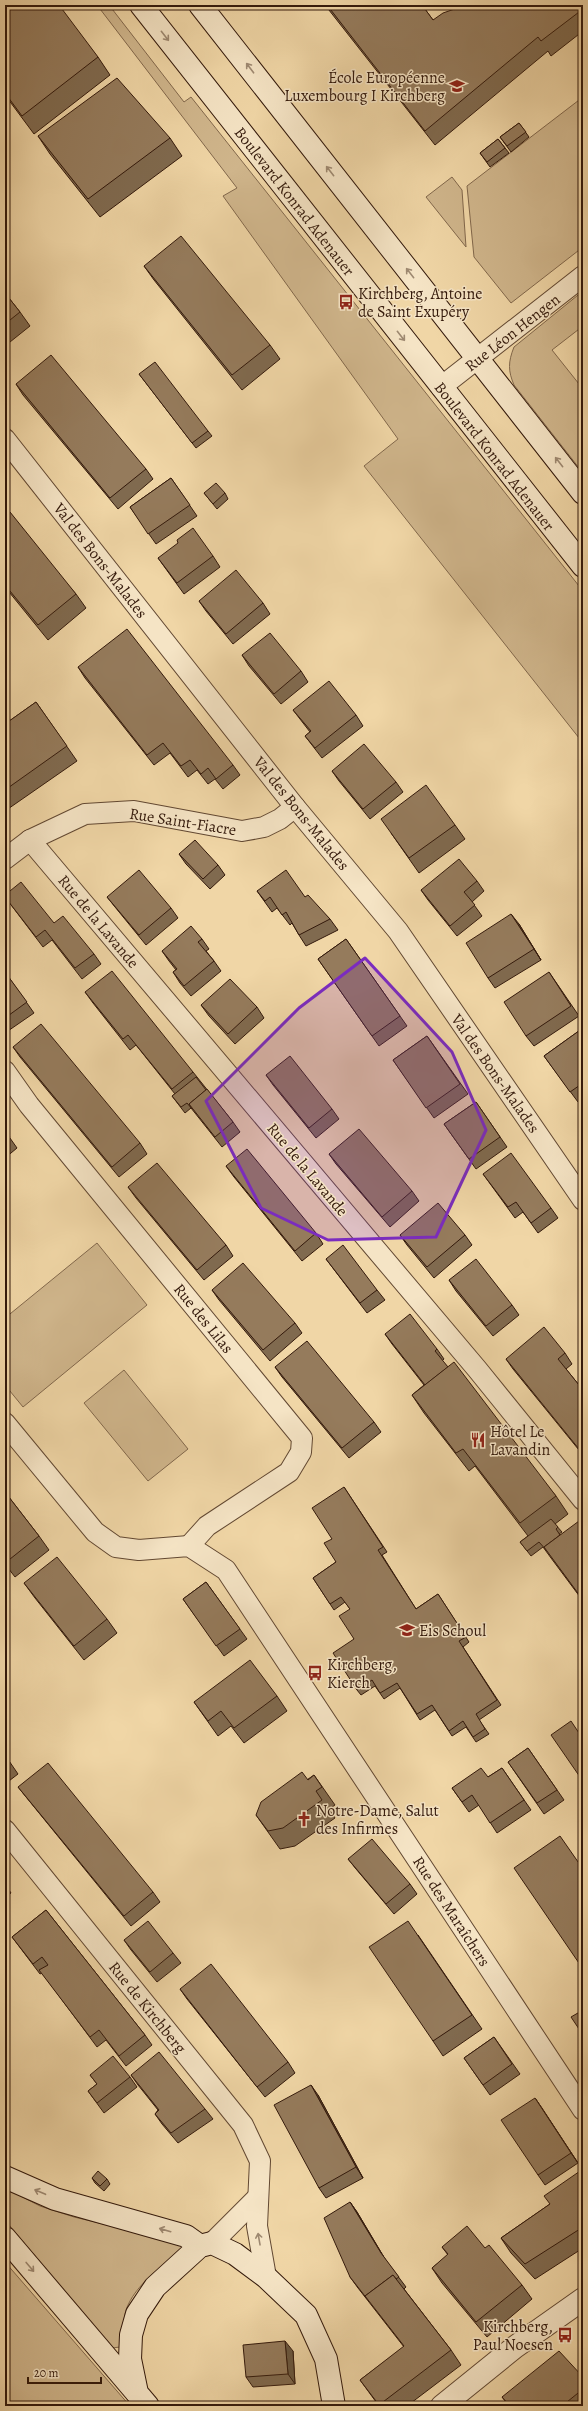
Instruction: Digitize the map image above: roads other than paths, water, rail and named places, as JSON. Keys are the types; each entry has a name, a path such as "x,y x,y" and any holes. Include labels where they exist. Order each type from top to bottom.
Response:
{"main road":[{"name":"Boulevard Konrad Adenauer","path":"141,5 583,566"},
{"path":"200,5 583,493"},
{"path":"5,2177 55,2199 186,2236 206,2245 234,2254 266,2277 306,2315 326,2359 334,2406"},
{"path":"5,2238 143,2400"},
{"path":"143,2400 130,2359 131,2335 137,2314 155,2287 206,2245"},
{"path":"450,2404 515,2347 583,2299"}],"street":[{"name":"Rue Léon Hengen","path":"441,387 583,276"},
{"name":"Val des Bons-Malades","path":"5,439 295,807 398,931 583,1200"},
{"name":"Rue Saint-Fiacre","path":"5,859 30,840 85,814 134,811 242,831 264,827 280,819 295,807"},
{"name":"Rue de la Lavande","path":"30,840 477,1369 583,1500"},
{"name":"Rue des Lilas","path":"5,1071 34,1110 302,1438 301,1452 289,1472 207,1526 189,1546"},
{"path":"5,1423 95,1532 116,1547 139,1550 189,1546"},
{"name":"Rue des Maraîchers","path":"189,1546 226,1570 583,2110"},
{"name":"Rue de Kirchberg","path":"5,1830 244,2124 260,2161 257,2198 257,2226 266,2277"},
{"path":"206,2245 257,2198"}],"place":[{"name":"École Européenne Luxembourg I Kirchberg","path":"457,86"},
{"name":"Kirchberg, Antoine de Saint Exupéry","path":"346,302"},
{"name":"Hôtel Le Lavandin","path":"478,1440"},
{"name":"Eis Schoul","path":"407,1630"},
{"name":"Kirchberg, Kierch","path":"315,1673"},
{"name":"Notre-Dame, Salut des Infirmes","path":"304,1819"},
{"name":"Kirchberg, Paul Noesen","path":"565,2335"}]}
